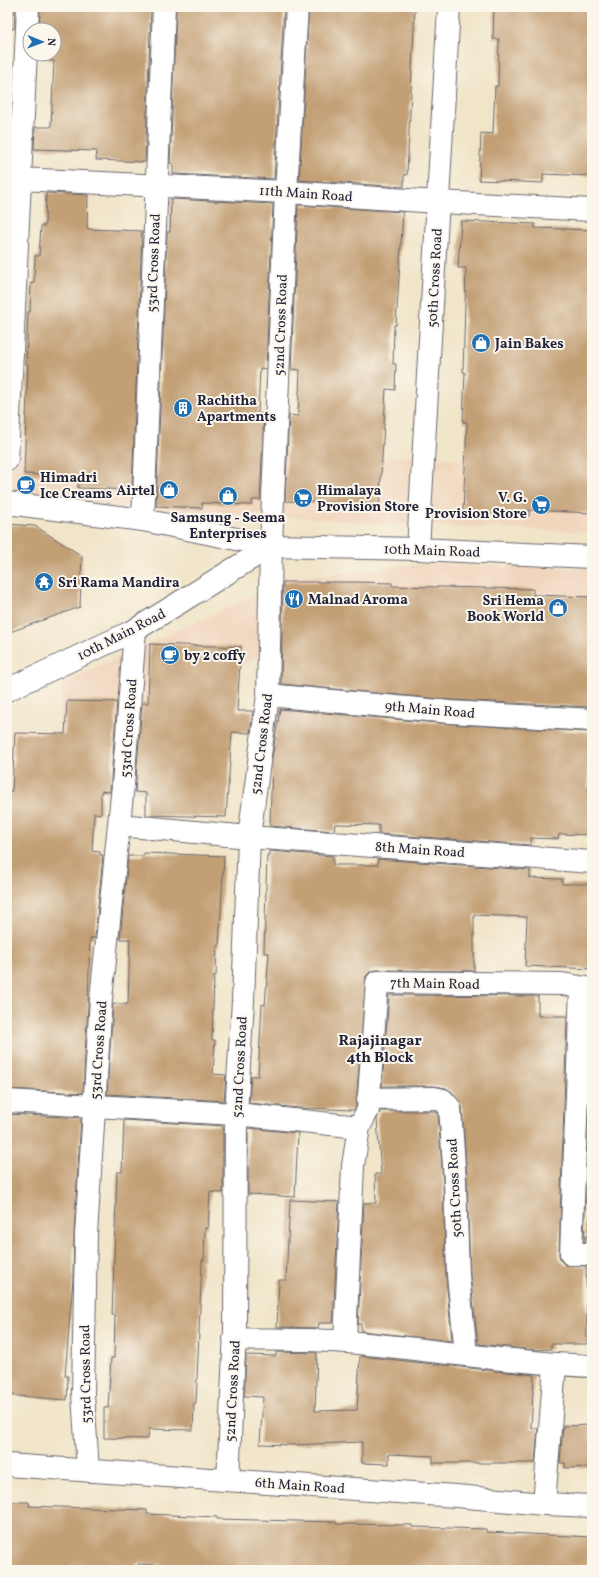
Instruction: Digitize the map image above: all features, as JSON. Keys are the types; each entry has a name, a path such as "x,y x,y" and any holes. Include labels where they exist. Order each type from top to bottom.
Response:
{"street":[{"path":"7,460 11,254 20,179 16,84 28,7"},
{"name":"53rd Cross Road","path":"143,520 164,7"},
{"name":"52nd Cross Road","path":"228,1480 234,1340 236,1114 243,1001 248,837 268,695 271,546 286,192 297,7"},
{"name":"50th Cross Road","path":"418,548 449,7"},
{"name":"11th Main Road","path":"20,179 286,192 592,210"},
{"name":"10th Main Road","path":"7,503 143,520 271,546 418,548 592,557"},
{"name":"10th Main Road","path":"7,690 135,630 271,546"},
{"name":"53rd Cross Road","path":"88,1471 83,1394 86,1235 101,999 119,825 135,630"},
{"name":"9th Main Road","path":"268,695 450,712 592,720"},
{"name":"8th Main Road","path":"119,825 248,837 592,862"},
{"name":"7th Main Road","path":"345,1342 353,1166 359,1127 368,1110 377,982 562,984 587,989"},
{"path":"587,989 571,1254 592,1254"},
{"name":"50th Cross Road","path":"368,1099 434,1098 443,1100 450,1108 455,1181 458,1275 466,1354"},
{"path":"7,1101 236,1114 359,1127"},
{"path":"234,1340 345,1342 466,1354 555,1365 592,1366"},
{"path":"544,1504 555,1365"},
{"name":"6th Main Road","path":"7,1465 456,1496 544,1504 592,1506"}],"shaded area":[{"path":"7,447 592,462 592,532 394,524 7,498"},
{"path":"428,563 592,569 592,652 296,636 7,788 7,697 10,697 8,730 60,732 62,683 215,614 281,580"}],"building":[{"path":"7,7 15,7 14,29 7,28"},
{"path":"40,7 151,7 145,162 96,160 97,151 34,149 35,127 51,127 54,62 62,62 62,22 39,22"},
{"path":"176,7 284,7 274,179 173,174 173,164 170,163"},
{"path":"309,7 415,7 407,175 404,175 404,187 299,180"},
{"path":"494,7 592,7 592,176 543,174 543,183 479,180 481,133 493,134 495,86 498,86 499,39 493,39"},
{"path":"7,126 10,126 9,148 7,148"},
{"path":"46,193 88,195 87,228 89,229 142,231 132,490 78,488 78,476 24,474 28,365 26,365 28,312 30,312 31,283 34,283 35,256 39,256 41,226 45,226"},
{"path":"171,199 273,204 266,369 260,368 258,414 264,414 260,500 252,500 252,505 202,503 202,508 156,506 167,232 170,232"},
{"path":"298,205 403,212 396,325 394,325 393,364 396,364 395,390 386,389 379,510 344,508 344,503 285,501 289,415 298,416 300,370 291,369"},
{"path":"461,221 535,224 535,228 592,230 592,513 529,510 529,516 463,513 467,422 463,422 466,268 458,268"},
{"name":"Sri Rama Mandira","path":"7,524 35,526 82,556 80,607 7,633"},
{"path":"283,582 357,582 392,583 392,586 533,589 533,595 592,597 591,707 451,700 281,684"},
{"path":"150,644 241,647 237,711 253,711 250,733 232,732 226,817 146,815 146,793 135,792 142,703 148,703"},
{"path":"67,701 117,702 110,792 101,791 101,814 94,813 92,851 100,852 100,855 103,855 95,938 90,938 83,1093 7,1089 7,849 9,791 12,791 15,733 65,734"},
{"path":"280,709 449,724 590,732 588,792 592,792 591,835 559,834 558,839 531,838 531,845 379,834 379,825 335,824 334,831 270,826 272,758"},
{"path":"269,851 333,856 333,865 378,865 378,859 530,870 530,878 562,879 562,884 592,884 592,969 525,966 527,917 474,915 474,971 377,970 371,971 366,976 356,1106 354,1110 299,1108 249,1103 251,1076 258,1076 262,1004 265,1005 269,953 264,953 267,855 269,855"},
{"path":"144,853 224,856 219,946 217,946 216,976 214,976 212,1040 215,1040 213,1074 226,1075 224,1101 107,1094 113,1004 128,1004 130,939 120,939 128,856 144,856"},
{"path":"389,995 538,996 538,1016 567,1016 559,1254 560,1260 565,1265 586,1266 587,1344 551,1344 551,1349 535,1350 478,1344 470,1274 467,1180 462,1107 452,1092 446,1088 434,1086 382,1086"},
{"path":"592,1028 592,1236 586,1236 586,1242 584,1242"},
{"path":"380,1111 433,1111 438,1113 443,1182 446,1276 452,1341 361,1331 361,1324 358,1324 364,1203 376,1203 375,1174 381,1174 377,1119"},
{"path":"7,1114 81,1118 74,1234 73,1279 65,1376 68,1376 67,1400 7,1395"},
{"path":"124,1120 223,1126 223,1193 210,1192 208,1228 205,1228 204,1260 202,1260 196,1403 194,1403 193,1430 149,1429 148,1439 104,1438 104,1408 108,1408 111,1358 114,1358 115,1315 112,1315 117,1172 122,1172"},
{"path":"248,1128 298,1133 295,1197 248,1194"},
{"path":"290,1200 339,1202 333,1323 319,1323 318,1328 277,1327 279,1280 286,1280"},
{"path":"276,1352 317,1353 315,1411 357,1410 360,1356 534,1375 531,1428 538,1428 535,1463 433,1463 433,1456 389,1454 389,1464 362,1463 362,1442 291,1445 260,1444 263,1397 244,1396 246,1355 276,1356"},
{"path":"592,1425 592,1467 565,1468 565,1463 560,1463 563,1426"},
{"path":"7,1502 29,1502 29,1506 147,1510 147,1514 217,1517 217,1519 336,1522 336,1524 412,1525 412,1527 486,1529 486,1532 592,1537 592,1570 183,1570 183,1566 138,1564 138,1570 7,1570"}],"place":[{"name":"Jain Bakes","path":"481,343"},
{"name":"Rachitha Apartments","path":"183,408"},
{"name":"Himadri Ice Creams","path":"26,485"},
{"name":"Airtel","path":"169,490"},
{"name":"Samsung - Seema Enterprises","path":"228,496"},
{"name":"Himalaya Provision Store","path":"303,498"},
{"name":"V. G. Provision Store","path":"541,505"},
{"name":"Sri Rama Mandira","path":"44,582"},
{"name":"Malnad Aroma","path":"294,599"},
{"name":"Sri Hema Book World","path":"558,608"},
{"name":"by 2 coffy","path":"170,655"}],"district":[{"name":"Rajajinagar 4th Block","path":"380,1048"}]}
